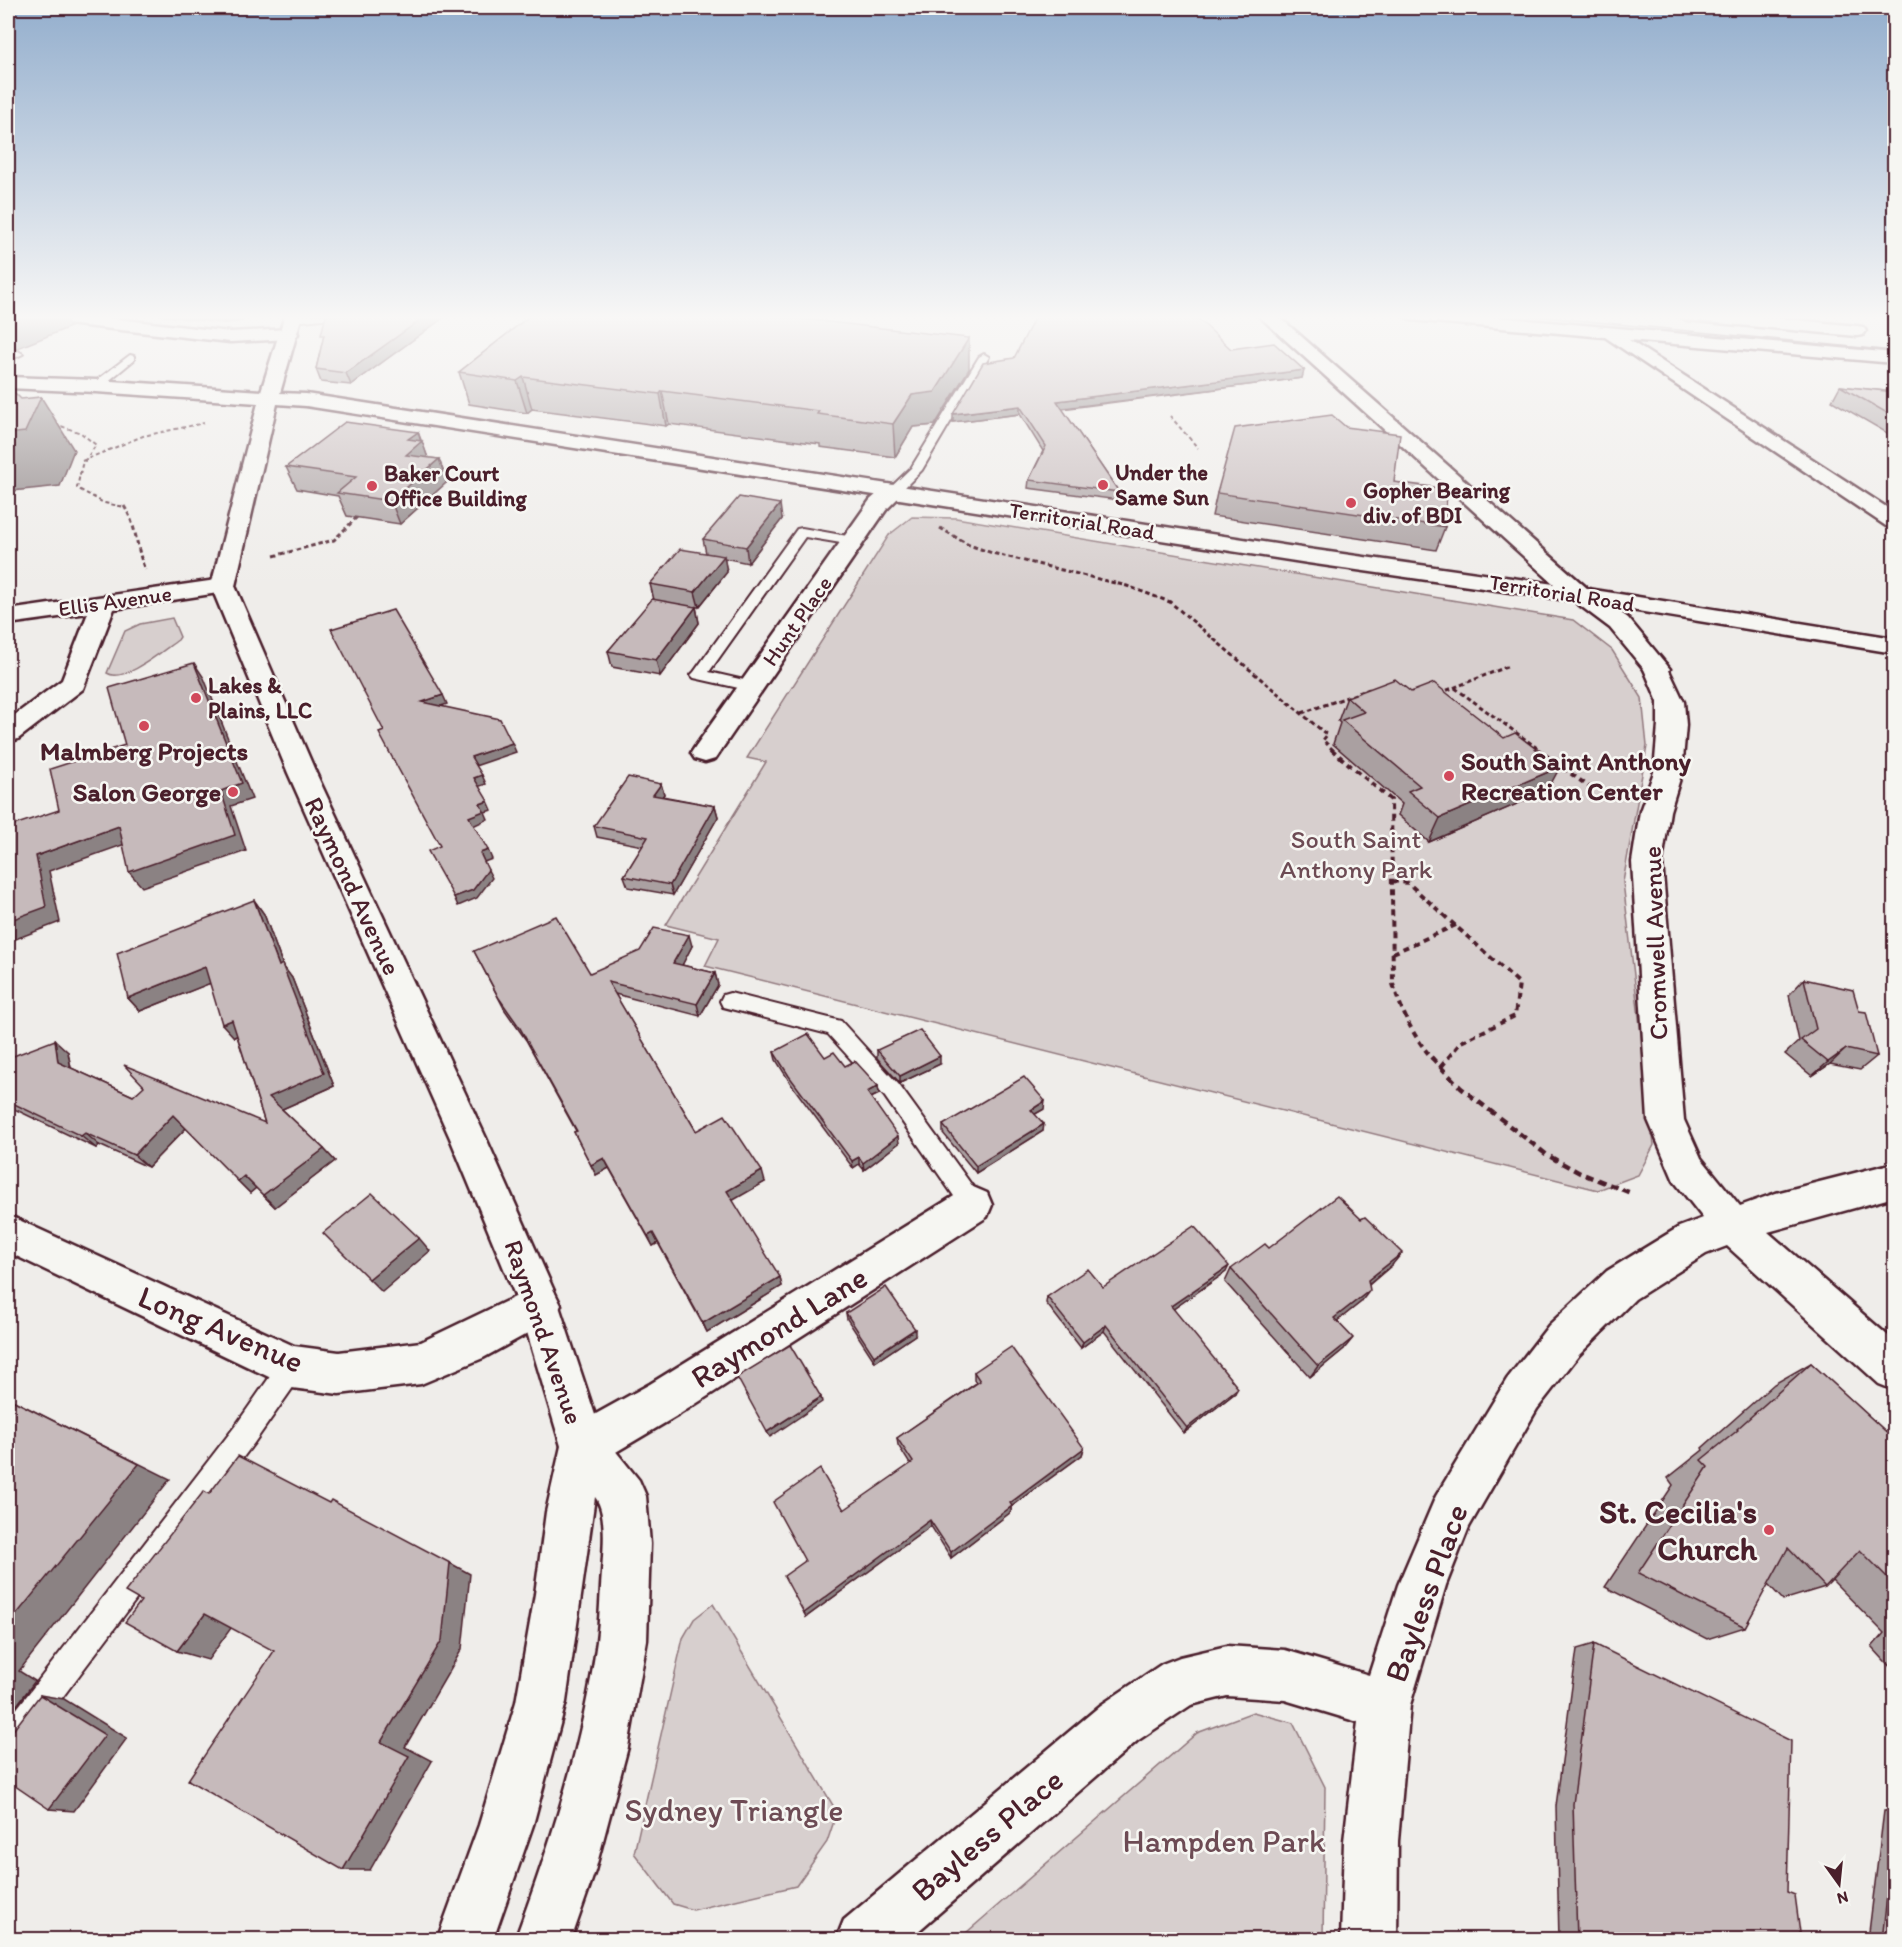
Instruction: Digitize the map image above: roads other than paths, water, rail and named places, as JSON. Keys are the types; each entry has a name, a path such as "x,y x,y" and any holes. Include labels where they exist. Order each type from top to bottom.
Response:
{"street":[{"path":"223,586 267,406"},
{"name":"Territorial Road","path":"344,406 1894,645"},
{"name":"Cromwell Avenue","path":"1366,406 1581,595 1619,623 1657,669 1671,702 1672,725 1668,772 1655,811 1647,862 1666,1120 1687,1169 1733,1226 1894,1369"},
{"path":"1719,406 1894,520"},
{"name":"Hunt Place","path":"705,753 878,505 893,492"},
{"name":"Ellis Avenue","path":"8,616 223,586"},
{"name":"Raymond Avenue","path":"223,586 302,773 468,1138 540,1305 583,1446 623,1496 627,1544 622,1640 602,1747 568,1871 543,1940"},
{"path":"8,733 57,698 74,682 104,603"},
{"name":"Bayless Place","path":"864,1940 1119,1724 1180,1682 1227,1671 1286,1675 1385,1705 1422,1585 1452,1512 1522,1394 1564,1340 1621,1285 1693,1240 1776,1211 1894,1180"},
{"name":"Raymond Lane","path":"583,1446 665,1399 973,1205"},
{"name":"Long Avenue","path":"8,1233 292,1367 339,1373 421,1363 468,1343 540,1305"},
{"name":"Raymond Avenue","path":"465,1940 506,1825 541,1702 559,1594 569,1512 583,1446"},
{"path":"1369,1940 1371,1841 1385,1705"}],"lane":[{"path":"893,492 916,470 955,406"},
{"path":"752,686 699,675 802,532 853,541"},
{"path":"730,1001 834,1027 892,1091 973,1205"},
{"path":"8,1744 245,1434 292,1367"}],"place":[{"name":"Under the Same Sun","path":"1103,485"},
{"name":"Baker Court Office Building","path":"372,486"},
{"name":"Gopher Bearing div. of BDI","path":"1351,503"},
{"name":"Lakes & Plains, LLC","path":"196,698"},
{"name":"Malmberg Projects","path":"144,726"},
{"name":"South Saint Anthony Recreation Center","path":"1449,776"},
{"name":"Salon George","path":"233,792"},
{"name":"St. Cecilia's Church","path":"1769,1530"}],"park label":[{"name":"South Saint Anthony Park","path":"1356,854"},
{"name":"Sydney Triangle","path":"734,1810"},
{"name":"Hampden Park","path":"1224,1841"}]}
